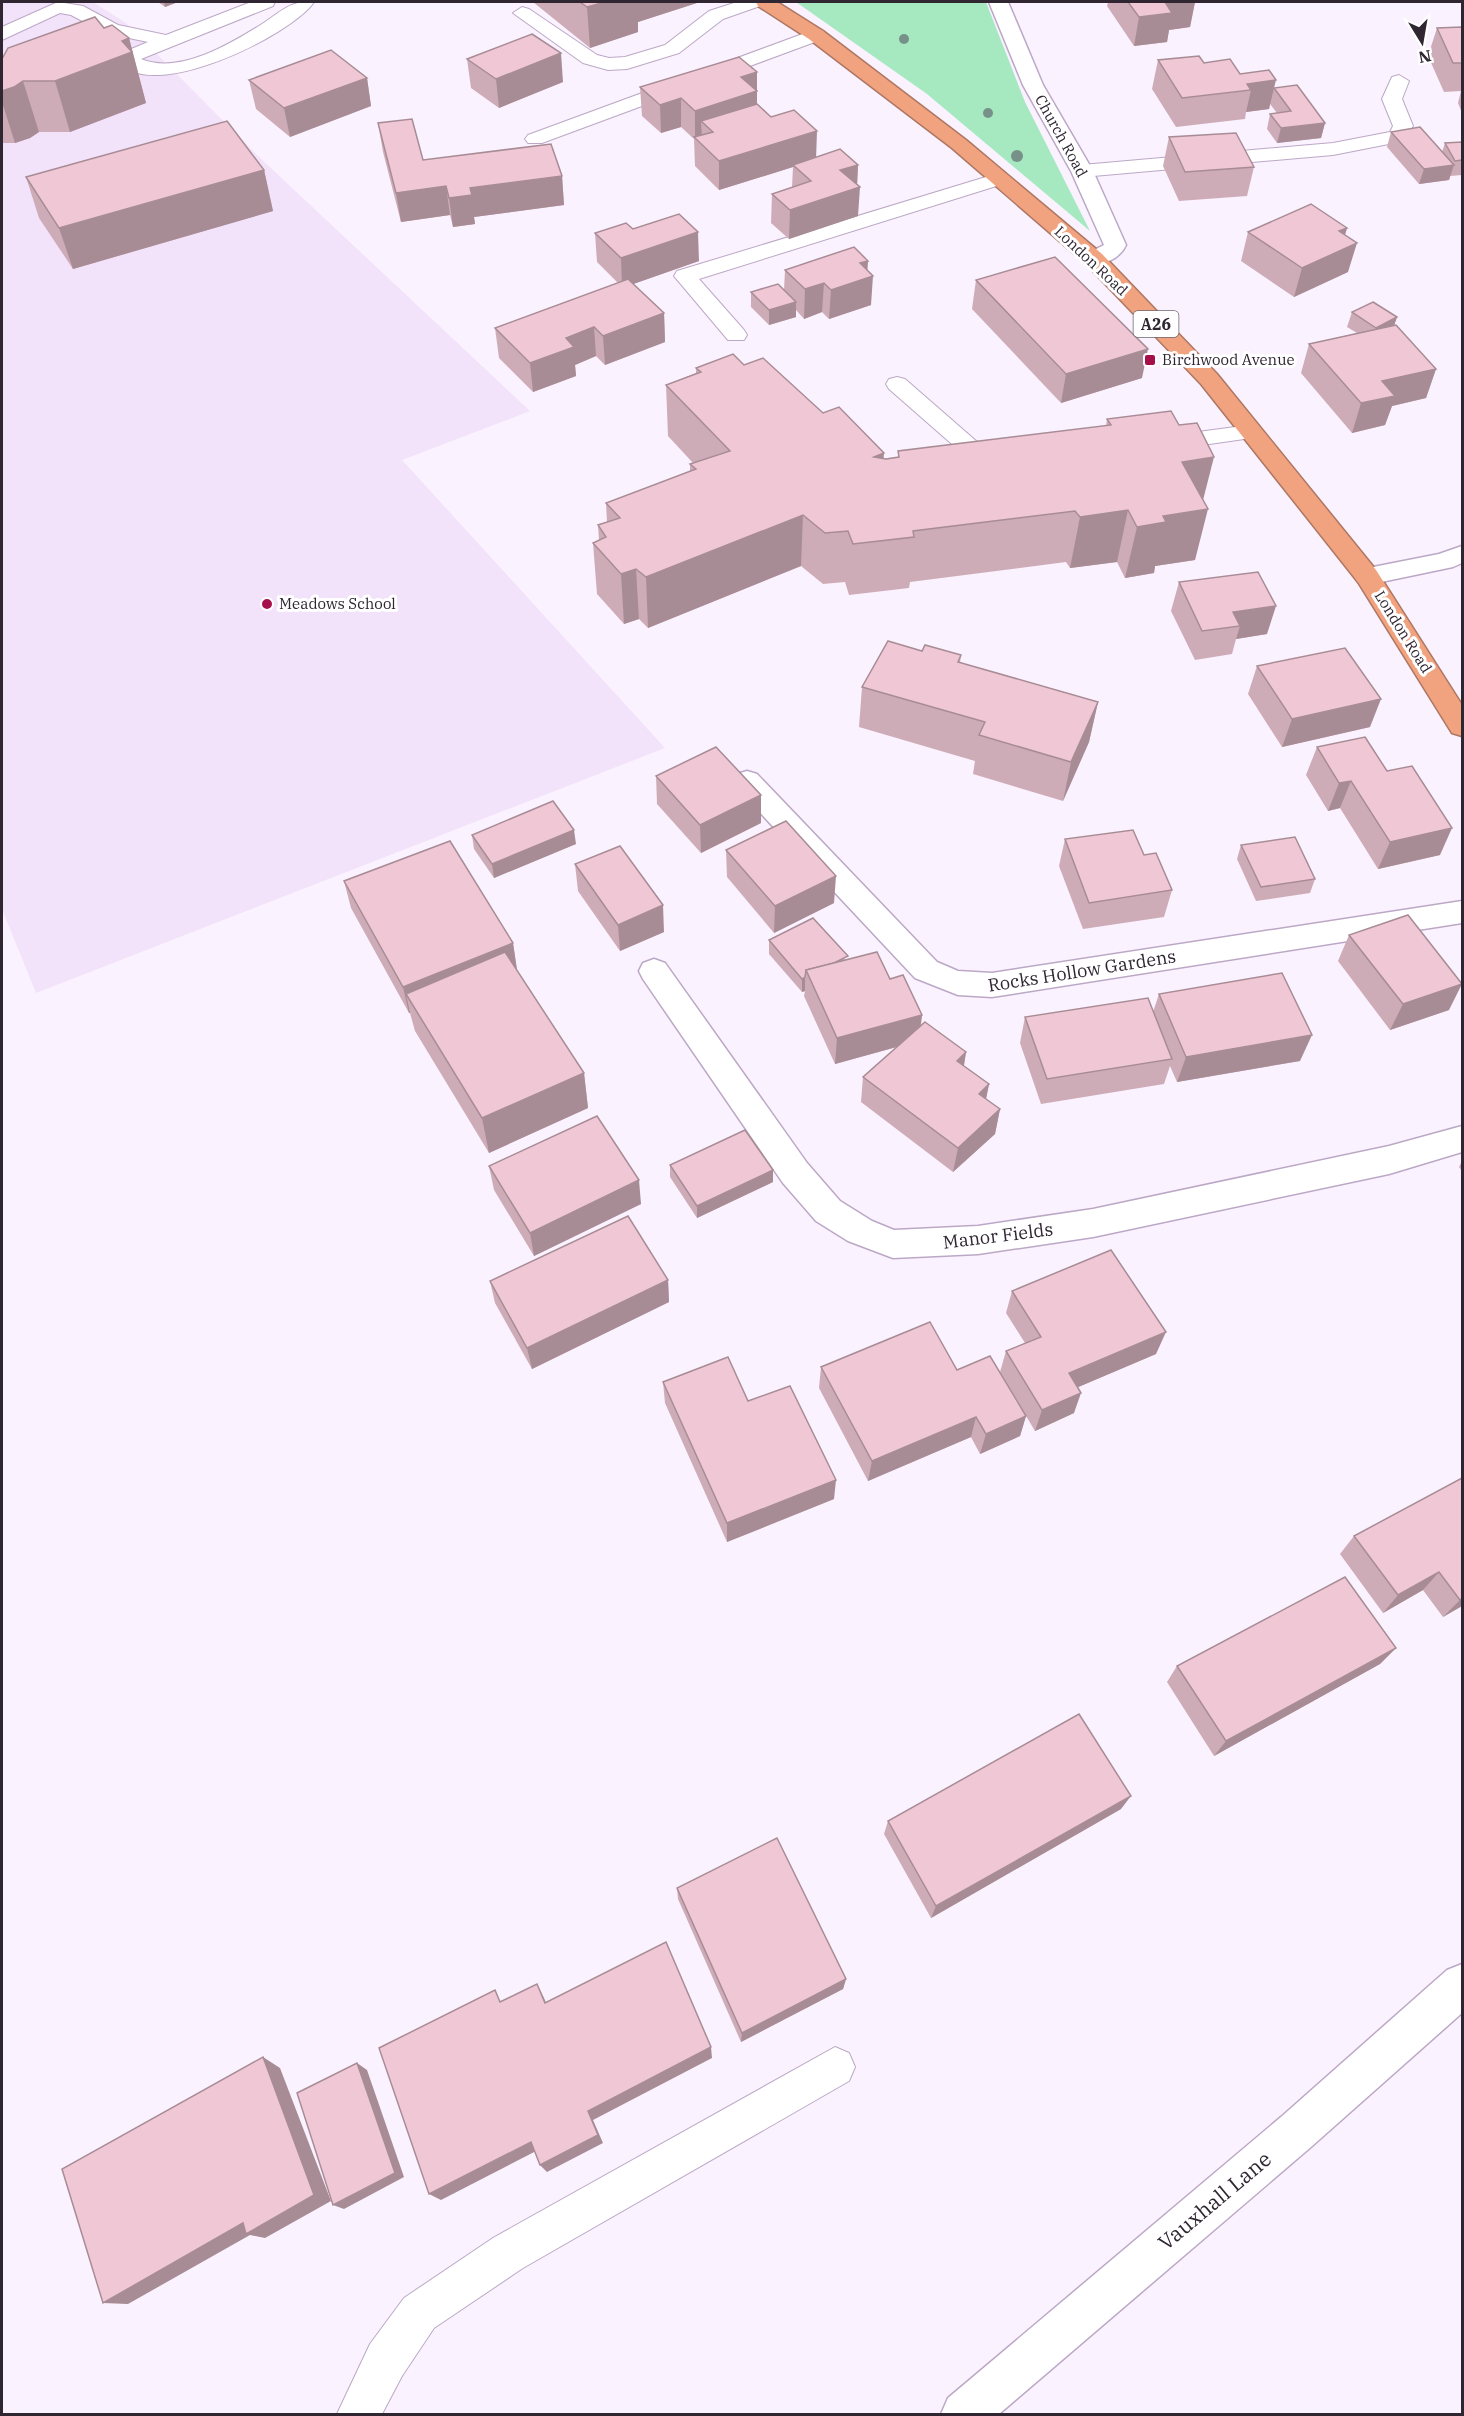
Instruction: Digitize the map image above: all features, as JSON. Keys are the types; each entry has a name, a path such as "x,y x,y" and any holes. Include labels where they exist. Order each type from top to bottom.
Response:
{"highway":[{"name":"London Road","path":"765,2 816,35 959,144 1094,259 1209,379 1368,576 1462,726"}],"street":[{"name":"Church Road","path":"998,2 1033,85 1082,171 1115,245 1113,250 1094,259"},
{"path":"1368,576 1444,561 1462,554"},
{"name":"Rocks Hollow Gardens","path":"747,781 926,970 944,980 963,985 992,985 1462,912"},
{"name":"Manor Fields","path":"654,971 795,1173 828,1211 860,1231 893,1244 978,1240 1094,1223 1389,1160 1462,1139"},
{"name":"Vauxhall Lane","path":"964,2415 1296,2132 1462,1985"}],"lane":[{"path":"266,2 136,54 129,61 139,68 156,71 189,67 289,16 305,2"},
{"path":"522,13 590,59 608,64 627,63 672,49 716,15 753,2"},
{"path":"2,34 58,7 76,10 112,29 168,41"},
{"path":"94,45 111,36 112,29"},
{"path":"535,140 816,35"},
{"path":"1082,171 1333,149 1397,136 1403,126 1392,99 1399,81"},
{"path":"736,335 685,276 999,179"},
{"path":"897,384 985,461 1014,464 1025,462"},
{"path":"1143,447 1250,432"},
{"path":"359,2415 387,2360 419,2313 508,2253 835,2067"}],"shaded area":[{"name":"Meadows School","path":"2,2 93,2 126,23 258,156 530,411 402,460 665,748 36,993 2,909"}],"green space":[{"path":"796,2 986,2 1025,102 1090,231 927,94"}],"building":[{"path":"580,2 605,2 587,7"},
{"path":"1128,2 1165,2 1172,13 1139,17"},
{"path":"95,17 104,28 112,25 129,38 122,41 132,52 55,81 23,81 2,91 2,59 8,48"},
{"path":"1462,27 1462,63 1453,63 1437,28"},
{"path":"532,34 561,53 496,79 467,59"},
{"path":"331,50 367,78 284,108 249,80"},
{"path":"1199,56 1204,63 1230,59 1240,74 1269,70 1276,80 1247,84 1251,90 1182,98 1158,60"},
{"path":"739,57 757,72 741,77 757,91 695,111 681,98 660,105 640,87"},
{"path":"1297,85 1325,123 1281,128 1270,114 1291,111 1274,88"},
{"path":"757,104 771,117 794,110 817,131 719,161 694,137 713,132 701,121"},
{"path":"412,119 423,160 551,144 562,176 470,188 472,195 449,198 446,186 396,193 378,123"},
{"path":"227,121 264,170 59,228 26,177"},
{"path":"1420,127 1454,165 1424,169 1391,132"},
{"path":"1236,133 1254,167 1185,172 1169,137"},
{"path":"1462,142 1462,160 1455,161 1445,143"},
{"path":"840,149 858,165 840,170 860,187 790,210 772,194 811,181 793,165"},
{"path":"1311,204 1347,228 1339,231 1357,243 1302,268 1248,232"},
{"path":"679,214 698,232 621,258 595,233 626,223 633,229"},
{"path":"854,247 868,261 860,263 873,276 831,290 824,283 805,289 785,270"},
{"path":"1055,257 1148,349 1066,374 976,280"},
{"path":"628,279 664,313 603,336 594,327 566,338 574,347 530,363 495,328"},
{"path":"778,284 796,302 769,310 751,292"},
{"path":"1373,302 1397,317 1376,328 1352,312"},
{"path":"1396,325 1436,369 1382,381 1395,396 1361,403 1309,344"},
{"path":"733,354 744,365 763,358 823,413 839,407 884,453 874,457 886,459 899,457 898,451 1111,425 1107,419 1171,411 1179,425 1197,423 1214,457 1182,462 1208,509 1163,516 1166,522 1137,527 1128,510 1080,517 1075,511 913,531 914,537 853,544 848,531 825,533 803,515 646,577 636,569 621,574 593,543 606,537 598,525 620,518 606,503 696,469 690,464 730,451 666,385 701,372 696,368"},
{"path":"1258,572 1276,606 1233,612 1240,626 1202,631 1179,582"},
{"path":"888,641 922,651 925,645 961,655 958,662 1098,702 1071,762 979,735 985,722 862,687"},
{"path":"1345,648 1381,699 1292,719 1257,666"},
{"path":"1365,737 1387,771 1412,766 1452,828 1390,842 1351,781 1339,783 1317,747"},
{"path":"716,747 761,795 700,825 656,776"},
{"path":"553,801 574,830 492,864 472,835"},
{"path":"786,821 836,876 775,906 726,850"},
{"path":"1133,830 1144,855 1156,853 1172,890 1089,903 1065,839"},
{"path":"1295,837 1315,879 1261,887 1241,845"},
{"path":"450,841 513,943 403,987 344,881"},
{"path":"620,846 663,905 618,925 575,864"},
{"path":"1408,915 1462,984 1403,1004 1349,935"},
{"path":"813,918 848,956 834,963 806,970 805,977 802,979 769,940"},
{"path":"505,952 584,1073 482,1118 406,994"},
{"path":"877,952 890,979 903,975 922,1015 837,1038 806,970"},
{"path":"1282,973 1312,1035 1186,1057 1159,994"},
{"path":"1148,998 1172,1059 1047,1079 1025,1017"},
{"path":"925,1022 966,1052 957,1061 989,1084 979,1094 1000,1109 958,1148 863,1077"},
{"path":"597,1116 639,1180 530,1233 489,1166"},
{"path":"745,1130 773,1170 697,1206 670,1165"},
{"path":"628,1216 668,1280 527,1348 490,1281"},
{"path":"1111,1250 1166,1332 1069,1373 1081,1393 1042,1410 1006,1351 1041,1337 1012,1291"},
{"path":"930,1322 957,1370 990,1356 1026,1416 986,1434 976,1417 872,1461 821,1367"},
{"path":"728,1357 748,1401 790,1386 836,1480 727,1523 663,1382"},
{"path":"1462,1478 1462,1599 1460,1600 1439,1572 1398,1595 1354,1536"},
{"path":"1345,1577 1396,1648 1226,1741 1177,1666"},
{"path":"1079,1714 1131,1796 936,1906 888,1821"},
{"path":"777,1838 846,1979 742,2033 677,1888"},
{"path":"666,1942 711,2047 588,2111 598,2135 540,2165 531,2142 429,2194 379,2048 495,1990 500,2002 537,1984 545,2003"},
{"path":"263,2057 314,2195 246,2234 243,2223 103,2303 62,2169"},
{"path":"357,2063 395,2173 333,2205 297,2093"}],"place":[{"name":"Birchwood Avenue","path":"1150,360"},
{"name":"Meadows School","path":"267,604"}]}
